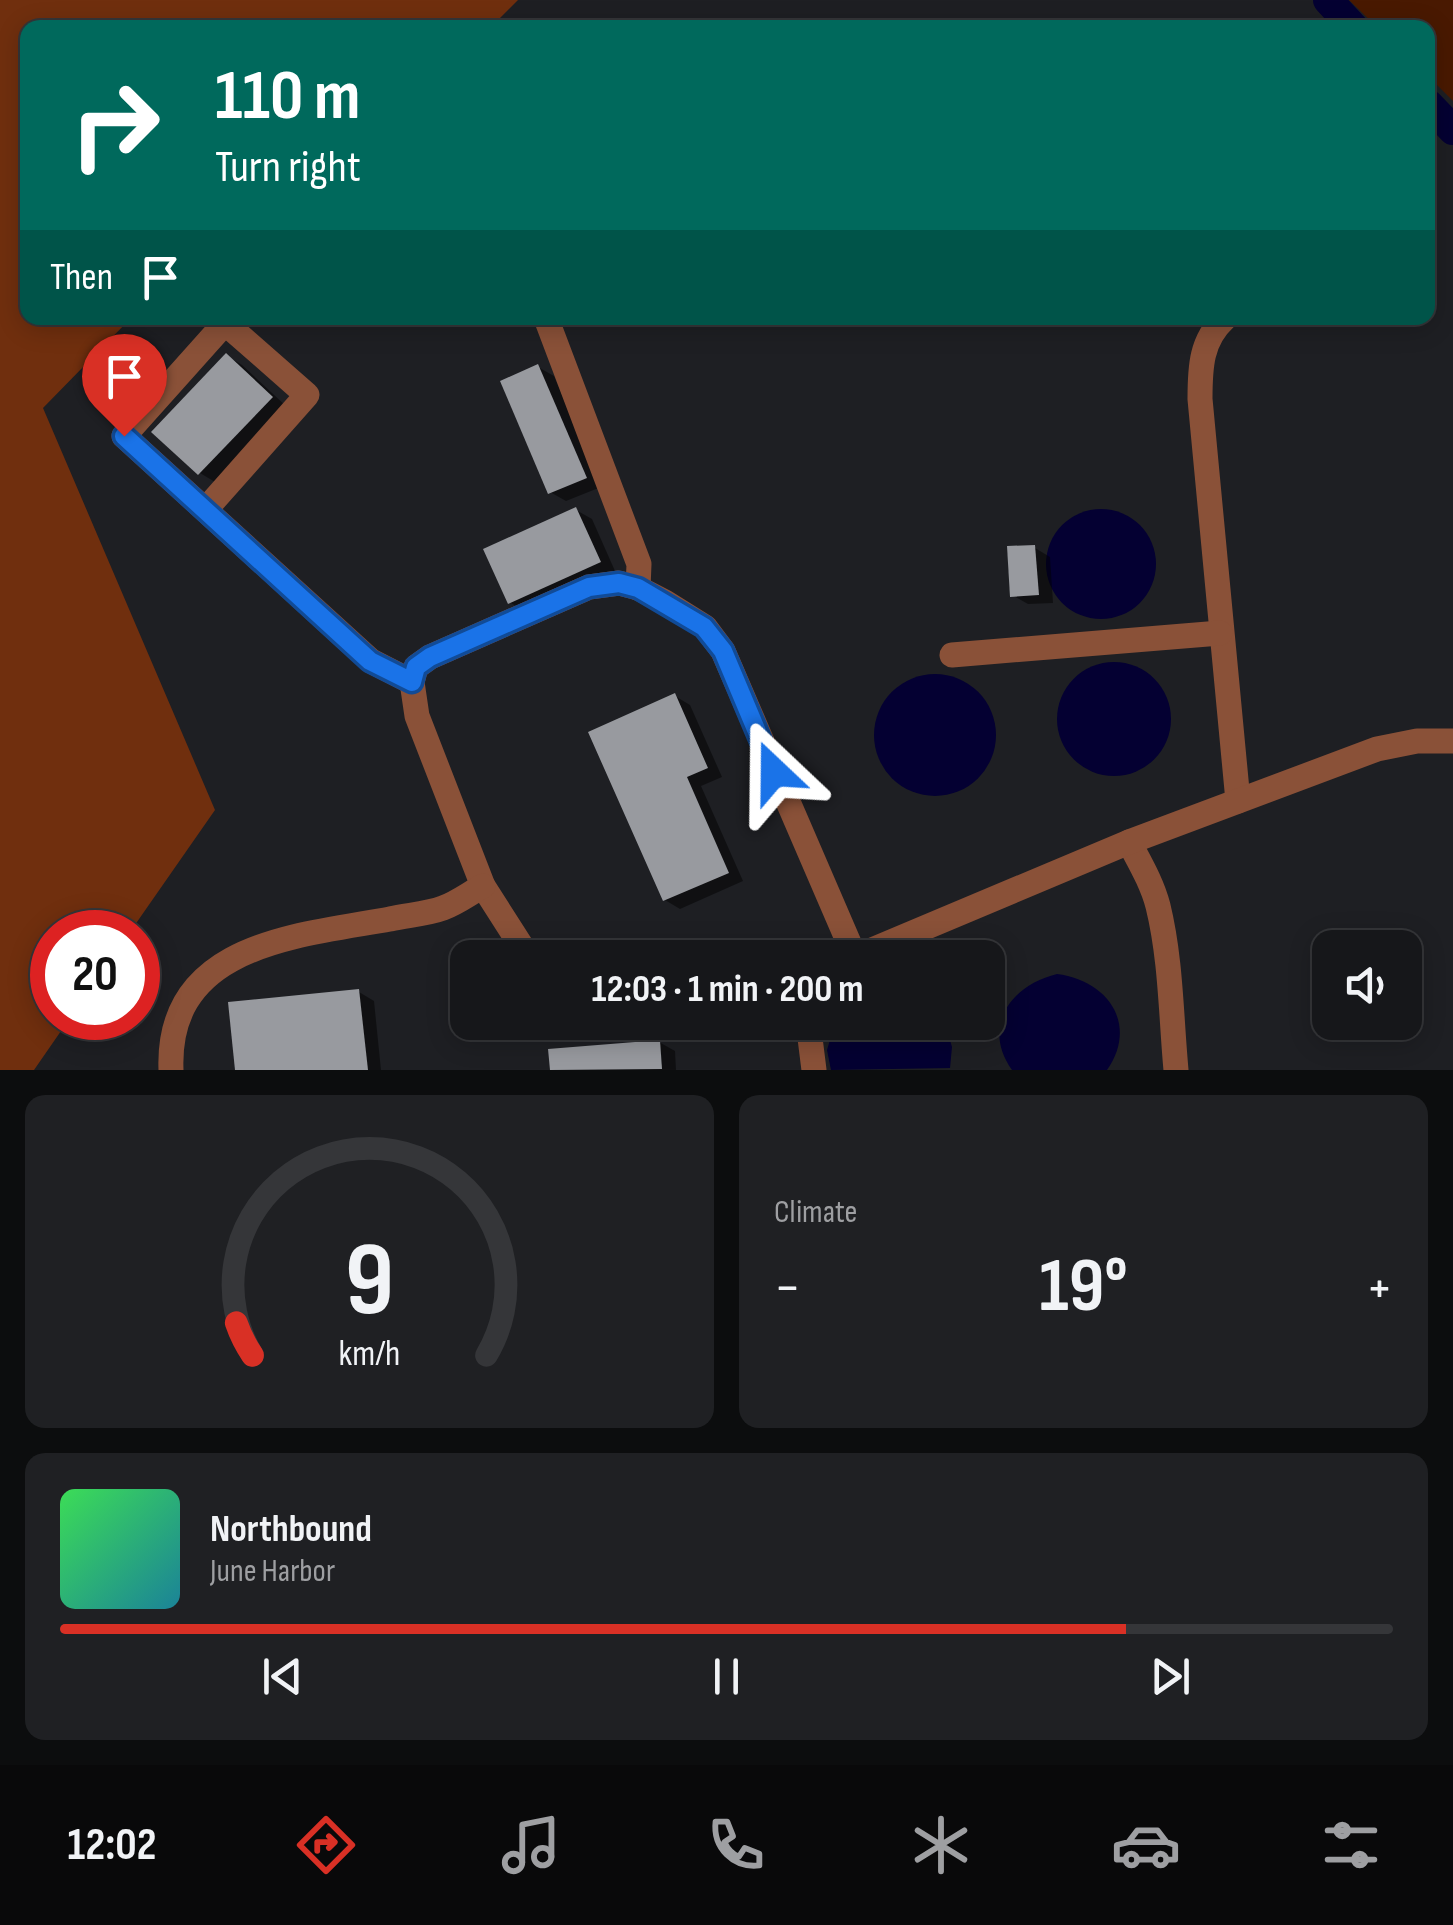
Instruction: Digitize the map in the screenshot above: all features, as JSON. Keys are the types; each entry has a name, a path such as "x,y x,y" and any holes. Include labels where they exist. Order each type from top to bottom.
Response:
{"lane":[{"path":"222,325 124,436 370,661 412,682"},
{"path":"206,509 307,396 226,325"},
{"path":"549,325 639,564 638,588"},
{"path":"1217,325 1209,332 1200,364 1200,382 1238,801"},
{"path":"518,940 483,886 417,716 412,682 416,667 430,657 589,587 619,583 638,588 704,627 723,651 847,940"},
{"path":"952,655 1220,633"},
{"path":"895,940 1129,842 1377,749 1417,741 1453,741"},
{"path":"1129,842 1149,878 1158,906 1176,1070"},
{"path":"171,1070 170,1043 184,1001 204,977 250,948 442,908 483,886"},
{"path":"810,1040 814,1070"}],"shaded area":[{"path":"0,0 518,0 498,20 20,20 20,325 124,325 43,408 215,810 145,910 30,910 30,1040 55,1040 34,1070 0,1070"},
{"path":"1349,0 1453,0 1453,101 1435,83 1435,20 1370,20"},
{"path":"1101,509 1122,513 1140,525 1152,543 1156,564 1152,585 1140,603 1122,615 1101,619 1080,615 1062,603 1050,585 1046,564 1050,543 1062,525 1080,513"},
{"path":"1114,662 1136,666 1155,678 1167,697 1171,719 1167,741 1155,760 1136,772 1114,776 1092,772 1073,760 1061,741 1057,719 1061,697 1073,678 1092,666"},
{"path":"935,674 958,679 978,692 991,712 996,735 991,758 978,778 958,791 935,796 912,791 892,778 879,758 874,735 879,712 892,692 912,679"},
{"path":"1057,974 1075,978 1090,985 1113,1007 1120,1036 1107,1070 1012,1070 1000,1040 1005,1040 1005,1012 1014,998 1041,979"},
{"path":"830,1040 950,1040 952,1047 950,1068 831,1070 827,1050"}],"building":[{"path":"226,353 273,397 198,475 151,432"},
{"path":"538,364 587,478 548,494 500,381"},
{"path":"576,507 601,562 508,604 483,549"},
{"path":"1035,545 1039,595 1010,597 1007,546"},
{"path":"675,693 708,768 687,777 729,873 663,901 588,732"},
{"path":"359,989 368,1070 235,1070 228,1002"},
{"path":"660,1040 662,1069 550,1070 548,1049"}],"waterway":[{"path":"1328,0 1347,20"},
{"path":"1435,111 1453,130"}],"route":[{"path":"124,436 370,661 412,682 416,667 430,657 589,587 619,583 666,602 704,627 723,651 774,772"}]}
